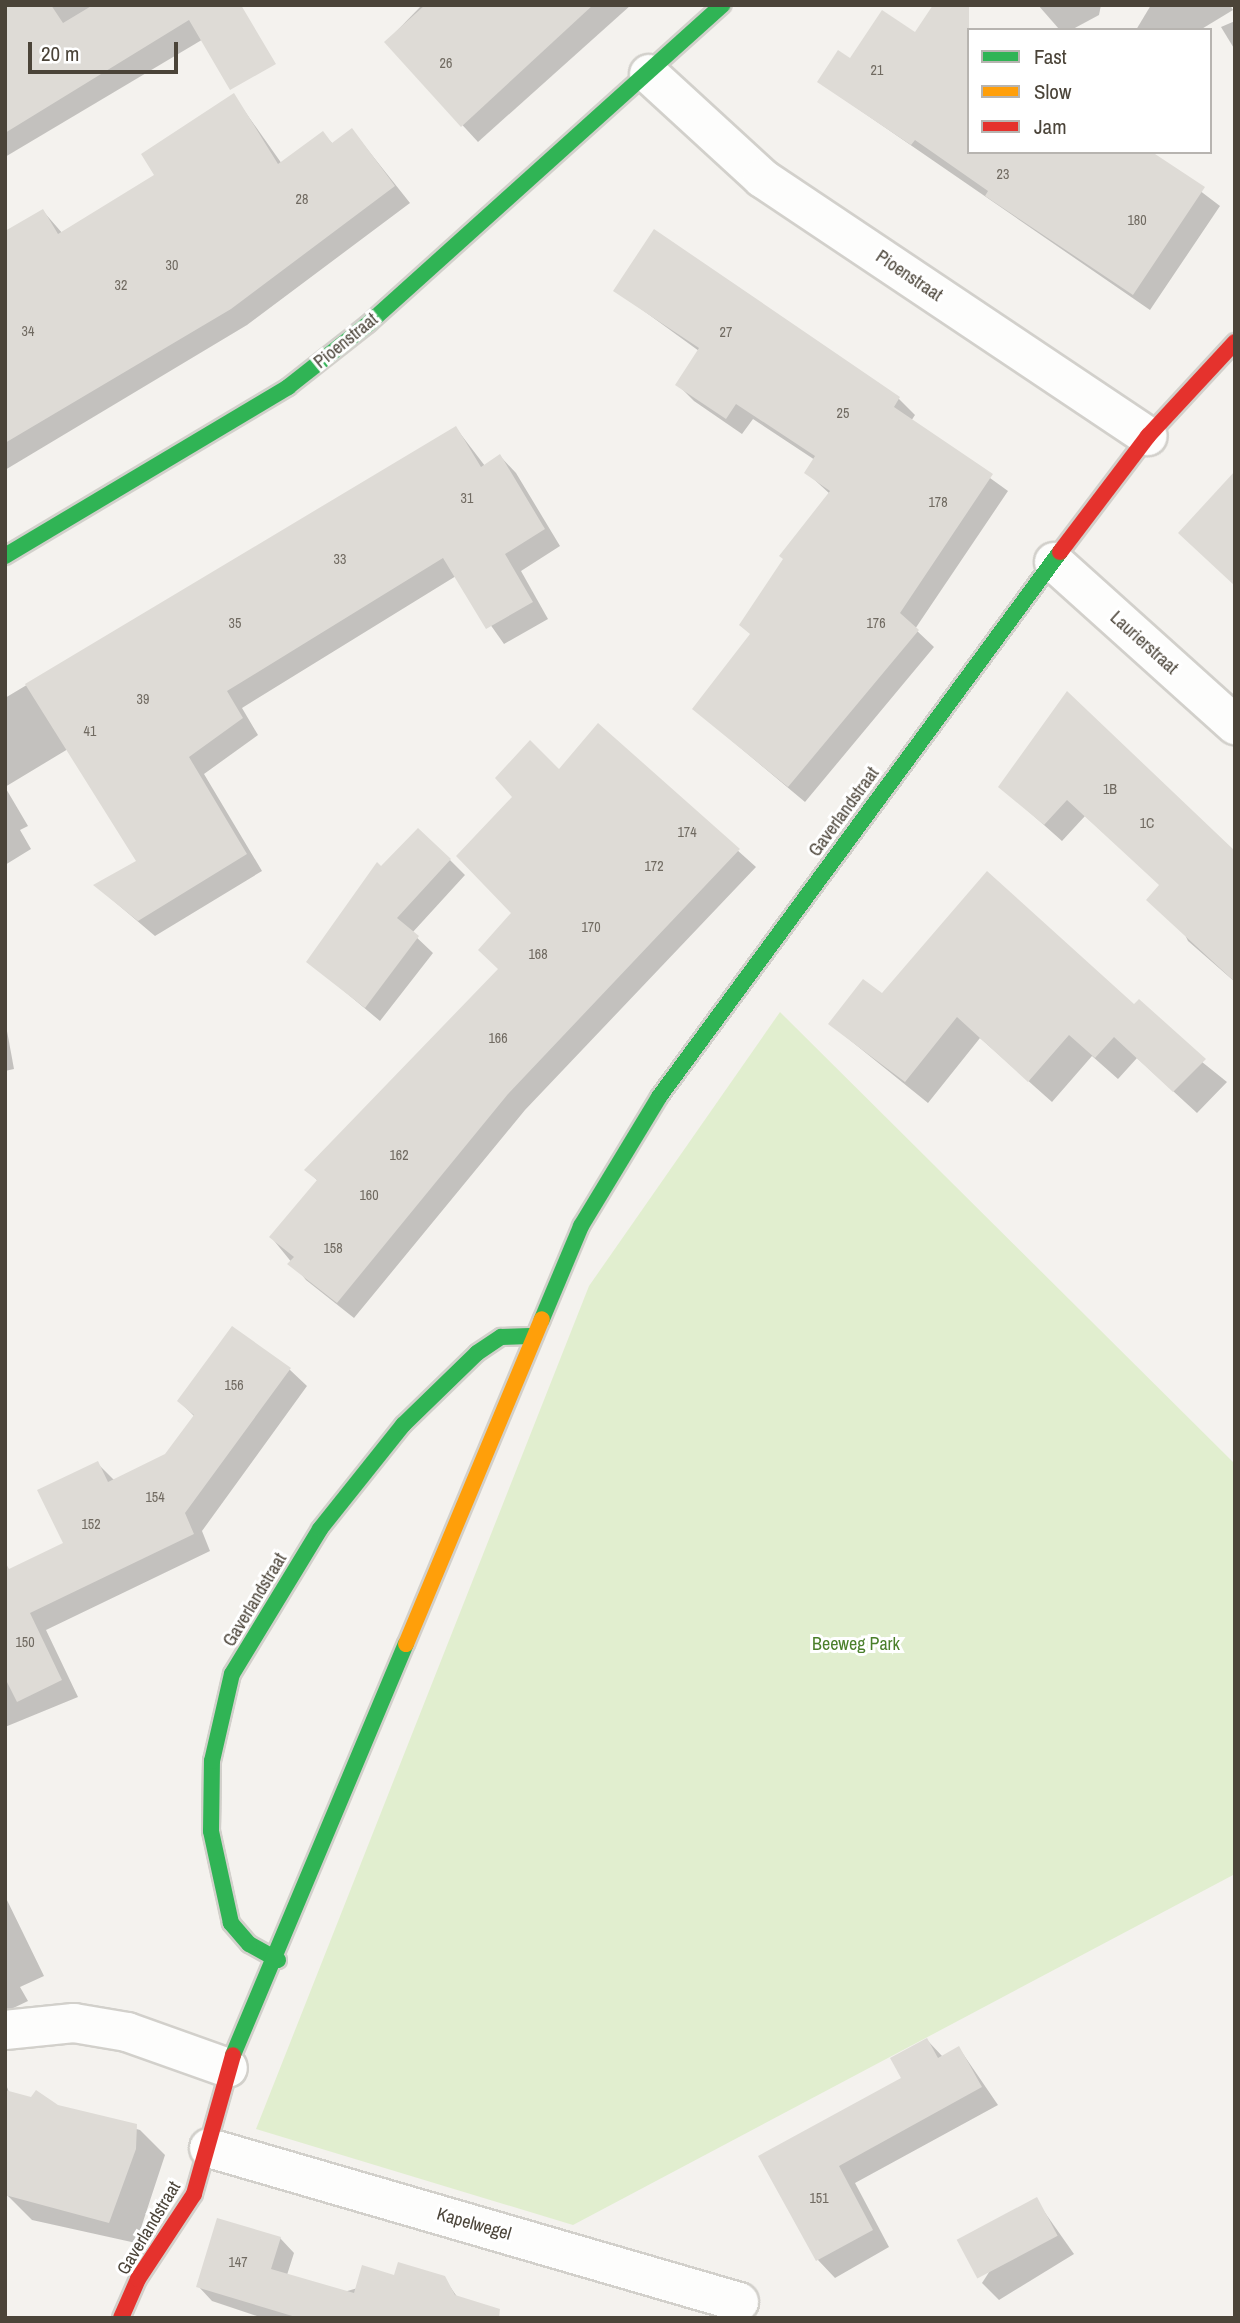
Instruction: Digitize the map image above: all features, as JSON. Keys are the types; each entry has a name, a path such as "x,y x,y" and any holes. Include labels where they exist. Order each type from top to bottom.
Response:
{"street":[{"name":"Pioenstraat","path":"5,556 288,387 368,324 649,74 722,5"},
{"name":"Pioenstraat","path":"649,74 762,178 1148,436"},
{"name":"Gaverlandstraat","path":"121,2318 138,2278 194,2194 209,2148 228,2067 278,1960 530,1336 581,1226 659,1097 1054,562 1148,436 1235,342"},
{"name":"Laurierstraat","path":"1054,562 1235,725"},
{"name":"Gaverlandstraat","path":"278,1960 231,1923 211,1831 212,1761 232,1674 320,1529 402,1425 477,1353 501,1337 530,1336"},
{"path":"5,2030 74,2023 127,2032 228,2067"},
{"name":"Kapelwegel","path":"209,2148 739,2302"}],"green space":[{"name":"Beeweg Park","path":"780,1012 1235,1464 1235,1874 573,2225 256,2129 589,1286"}],"building":[{"path":"5,5 51,5 63,23 93,5 241,5 276,64 230,90 189,20 5,133"},
{"path":"425,5 593,5 461,127 384,42"},
{"path":"933,5 969,5 967,154 1155,154 1205,187 1133,295 985,196 988,191 915,140 911,145 817,82 838,50 850,58 882,10 915,32"},
{"path":"234,93 278,164 323,131 332,143 352,128 395,186 231,309 5,443 5,231 43,209 58,234 154,175 141,154"},
{"path":"654,229 900,397 894,407 993,474 900,613 919,630 788,787 692,709 750,634 739,625 783,559 779,556 830,491 804,473 815,456 736,404 726,419 675,385 699,348 613,291"},
{"path":"456,426 481,467 500,454 545,529 505,554 533,602 486,629 443,558 227,691 243,718 189,757 247,854 138,921 93,885 136,861 25,684"},
{"path":"1235,471 1235,586 1178,533"},
{"path":"1067,691 1235,851 1235,982 1146,900 1159,885 1067,800 1044,825 998,787"},
{"path":"598,723 740,849 508,1094 337,1303 287,1264 294,1257 269,1237 317,1180 304,1170 498,969 478,950 511,913 456,856 512,797 495,778 530,740 559,769"},
{"path":"418,828 451,859 397,918 419,936 365,1008 306,962 377,862 381,866"},
{"path":"987,871 1134,1004 1139,999 1206,1059 1173,1092 1114,1037 1095,1058 1069,1035 1028,1082 957,1017 905,1082 828,1024 863,979 882,993"},
{"path":"232,1326 291,1368 185,1513 194,1534 30,1613 62,1680 17,1702 5,1678 5,1562 9,1569 63,1543 37,1490 98,1461 108,1482 165,1454 194,1415 177,1401"},
{"path":"927,2038 938,2058 959,2046 982,2087 839,2166 873,2230 816,2261 758,2156 901,2078 890,2058"},
{"path":"5,2090 31,2097 36,2090 58,2105 137,2124 136,2149 109,2223 5,2195"},
{"path":"1037,2197 1058,2236 977,2279 957,2240"},
{"path":"217,2218 281,2237 271,2269 354,2293 362,2265 394,2275 398,2262 445,2276 455,2295 500,2309 499,2318 299,2318 196,2287"}],"traffic: fast":[{"path":"5,556 288,387 368,324 722,5"},
{"path":"542,1319 581,1226 659,1097 1060,552"},
{"path":"278,1960 249,1944 231,1923 211,1831 212,1761 232,1674 320,1529 403,1425 477,1353 501,1337 530,1336"},
{"path":"233,2055 406,1644"}],"traffic: slow":[{"path":"406,1644 542,1319"}],"traffic: jam":[{"path":"1060,552 1148,436 1235,342"},
{"path":"121,2318 138,2279 194,2194 233,2055"}]}
